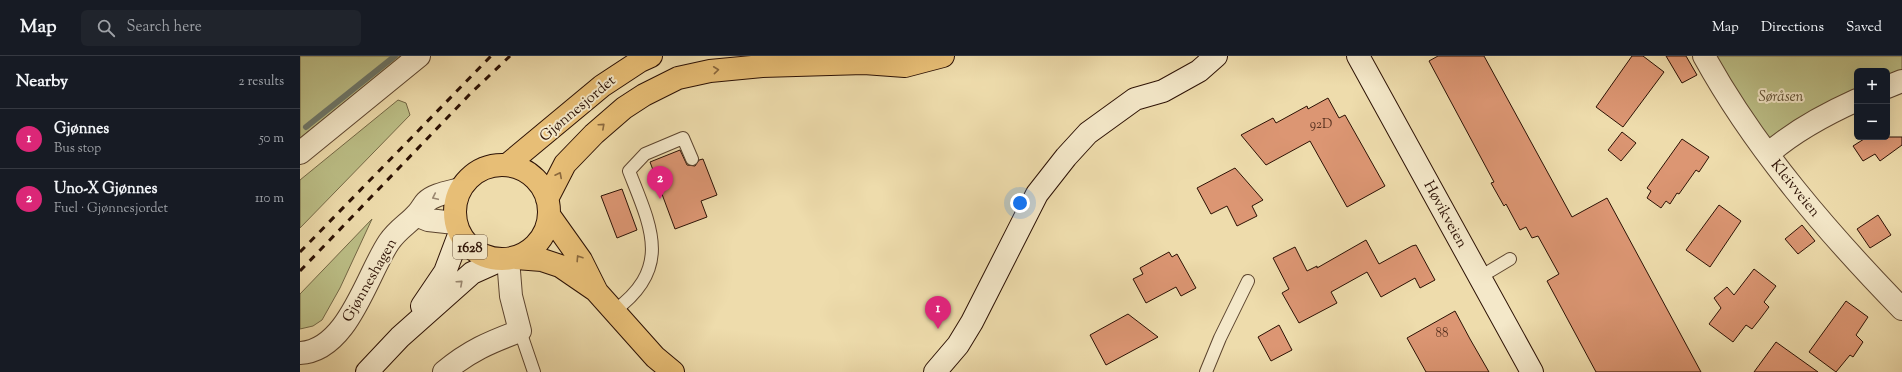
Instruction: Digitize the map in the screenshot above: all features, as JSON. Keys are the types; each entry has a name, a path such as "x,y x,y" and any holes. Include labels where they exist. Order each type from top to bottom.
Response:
{"main road":[{"path":"300,153 419,56"},
{"name":"Gjønnesjordet","path":"507,165 602,86 634,64 652,56"},
{"name":"Gjønnesjordet","path":"842,56 864,64"},
{"name":"Gjønnesjordet","path":"548,207 565,164 594,134 624,108 644,95 678,78 710,71 762,66 864,64 905,66 943,56"},
{"path":"935,372 958,345 972,322 1037,194 1066,157 1088,133 1135,99 1162,91 1199,71 1216,56"},
{"name":"Høvikveien","path":"1358,56 1532,372"},
{"name":"Kleivveien","path":"1704,56 1720,85 1768,154 1860,266 1902,309"},
{"path":"1890,86 1902,81"},
{"path":"1768,154 1804,128 1854,101"},
{"path":"460,189 469,177 479,171 494,166 507,165 523,170 533,177 541,187 548,207 581,260 597,292"},
{"name":"1628","path":"400,337 445,272 457,229 456,207 460,189"},
{"name":"Gjønneshagen","path":"300,353 319,348 340,330 352,312 389,242 403,225 416,215 427,201 444,193 460,189"},
{"name":"1628","path":"367,372 400,337 472,273 527,252 537,244 545,230 548,207"},
{"path":"416,215 457,229"},
{"name":"1628","path":"457,229 474,250 487,257 508,259"},
{"path":"444,372 461,357 480,347 520,331 511,296 508,259 542,260 560,266 597,292 655,357 673,372"}],"lane":[{"path":"614,311 628,301 644,279 652,256 652,234 649,221 629,171 645,154 683,138 692,159"},
{"path":"1480,277 1510,259"},
{"path":"1206,372 1220,338 1248,281"},
{"path":"520,331 534,372"}],"green space":[{"path":"300,56 402,56 300,138"},
{"name":"Søråsen","path":"1711,56 1902,56 1902,82 1890,88 1890,68 1854,68 1854,105 1766,147"},
{"path":"398,100 406,103 410,115 300,228 300,180"},
{"path":"372,219 340,288 322,320 313,326 300,329 300,294"}],"building":[{"path":"1438,56 1484,56 1572,217 1607,198 1701,372 1596,372 1547,281 1559,274 1538,236 1532,238 1526,227 1520,230 1506,204 1504,206 1491,183 1494,182 1429,61"},
{"path":"1632,56 1643,56 1664,72 1623,127 1596,107"},
{"path":"1666,56 1686,56 1697,75 1682,83"},
{"path":"1328,98 1339,118 1345,115 1385,186 1347,207 1310,141 1266,165 1241,135 1273,118 1276,123 1307,106 1308,109"},
{"path":"1622,132 1636,143 1621,161 1608,150"},
{"path":"1890,137 1902,137 1902,145 1880,161 1875,154 1863,161 1853,146 1862,140 1890,140"},
{"path":"1682,139 1709,157 1699,172 1696,170 1670,204 1666,201 1661,208 1647,198 1651,191 1647,188"},
{"path":"680,150 687,165 695,166 699,160 703,159 717,195 701,201 707,217 675,229 650,162"},
{"path":"1235,168 1263,200 1252,206 1257,216 1237,226 1227,206 1211,214 1197,188"},
{"path":"622,189 637,230 617,238 601,196"},
{"path":"1719,205 1741,221 1710,267 1686,250"},
{"path":"1878,215 1891,235 1870,248 1857,229"},
{"path":"1802,225 1815,241 1798,254 1785,239"},
{"path":"1366,240 1379,264 1416,245 1435,280 1420,288 1415,278 1381,297 1367,272 1331,292 1337,303 1299,323 1282,293 1289,289 1273,258 1295,247 1307,271 1317,266 1317,268"},
{"path":"1169,252 1172,257 1177,254 1196,288 1181,296 1176,287 1146,303 1133,279 1143,274 1140,268"},
{"path":"1754,269 1776,286 1764,302 1769,307 1760,319 1752,329 1746,325 1733,342 1709,324 1721,308 1714,298 1727,287 1734,295"},
{"path":"1846,301 1868,317 1856,335 1863,342 1853,357 1850,355 1836,372 1809,352"},
{"path":"1455,311 1489,372 1426,372 1407,338"},
{"path":"1128,314 1158,337 1106,365 1090,335"},
{"path":"1279,325 1292,350 1271,361 1258,337"},
{"path":"1776,342 1818,372 1754,372"}],"waterway":[{"path":"306,127 395,56"}],"railway":[{"path":"300,252 491,56"},
{"path":"300,271 471,93 510,56"}],"place":[{"name":"Uno-X Gjønnes","path":"660,199"},
{"name":"Gjønnes","path":"938,329"}]}
